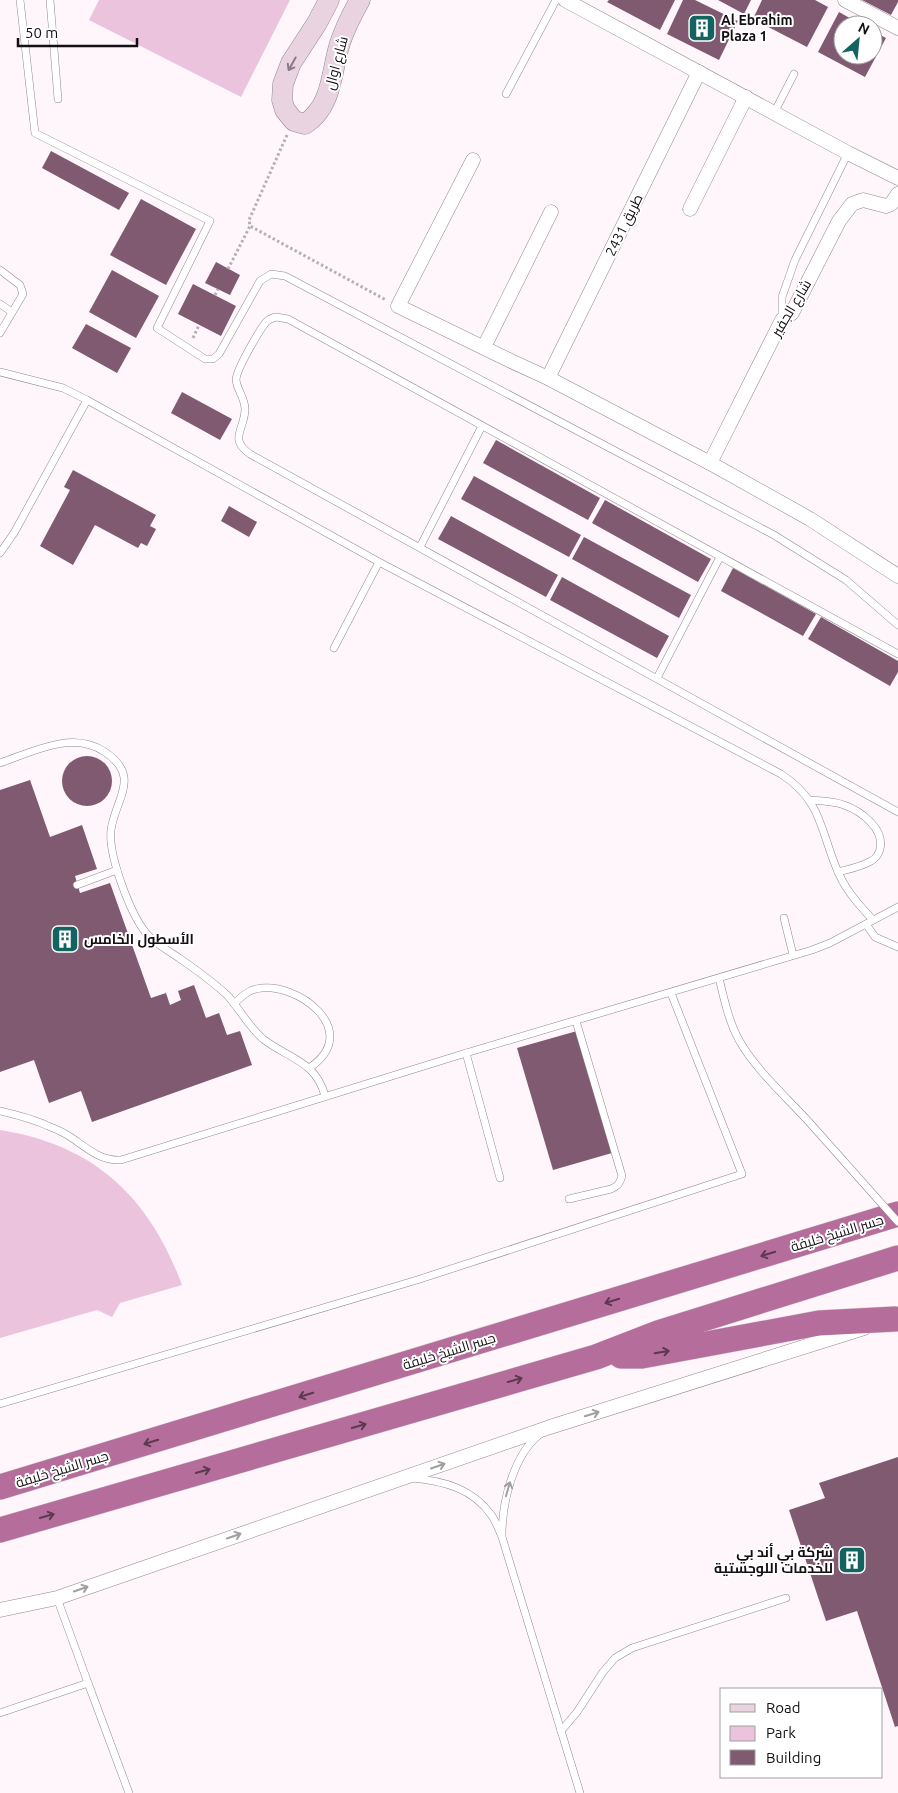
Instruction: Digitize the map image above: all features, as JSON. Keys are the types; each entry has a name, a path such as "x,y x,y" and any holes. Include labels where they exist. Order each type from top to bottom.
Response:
{"highway":[{"name":"جسر الشيخ خليفة","path":"0,1487 898,1214"},
{"path":"0,1530 596,1357 658,1333 898,1258"},
{"path":"596,1357 642,1356 819,1323 896,1318"}],"main road":[{"path":"294,120 285,110 282,100 283,84 292,63 329,0"},
{"name":"شارع اوال","path":"294,120 306,124 312,120 321,108 330,91 340,45 348,22 360,0"}],"street":[{"path":"565,0 848,153 898,178"},
{"path":"845,0 898,28"},
{"name":"طريق 2431","path":"548,378 699,72"},
{"path":"690,209 746,97"},
{"path":"473,160 398,306 548,378 710,463 810,519 898,576"},
{"name":"شارع الجفير","path":"710,463 782,320 792,313 839,220 852,204 864,200 886,206 891,204 898,194"},
{"path":"484,347 550,212"},
{"path":"0,1610 57,1598 550,1427 896,1318"}],"lane":[{"path":"20,0 35,133 210,221 157,328 205,359 213,359 219,354 260,281 271,274 285,276 774,535 846,580 898,625"},
{"path":"50,0 58,99"},
{"path":"506,94 556,0"},
{"path":"774,113 794,74"},
{"path":"782,320 782,297 795,260 848,153"},
{"path":"0,270 17,282 22,289 21,299 0,333"},
{"path":"0,304 12,312"},
{"path":"898,654 282,317 276,316 265,323 240,367 236,379 245,409 239,433 239,442 243,449 898,812"},
{"path":"0,372 62,388 87,400 379,562 792,781 810,800 820,818 838,872 869,922 875,937 898,947"},
{"path":"0,553 14,533 87,400"},
{"path":"420,548 482,426"},
{"path":"657,678 720,557"},
{"path":"334,648 379,562"},
{"path":"0,763 65,742 93,745 110,757 122,772 124,784 123,796 117,806 111,830 112,850 117,870 135,915 146,933 162,947 215,985 234,1004 248,1024 262,1038 278,1050 309,1068 319,1080 325,1096"},
{"path":"810,800 832,802 854,809 872,823 878,833 881,843 879,852 873,860 838,872"},
{"path":"77,885 117,870"},
{"path":"0,1111 24,1116 48,1126 70,1137 100,1157 113,1161 121,1160 466,1053 830,944 898,907"},
{"path":"784,918 793,955"},
{"path":"719,978 739,1040 772,1082 898,1222"},
{"path":"234,1004 243,995 254,989 267,987 295,995 322,1014 329,1025 330,1038 327,1050 320,1060 309,1068"},
{"path":"0,1404 417,1280 742,1174 671,993"},
{"path":"569,1199 611,1189 617,1186 622,1176 576,1021"},
{"path":"466,1053 500,1178"},
{"path":"502,1537 502,1515 511,1479 523,1455 534,1440 550,1427"},
{"path":"404,1477 438,1480 457,1487 477,1499 492,1516 502,1537 580,1793"},
{"path":"57,1598 129,1793"},
{"path":"561,1731 577,1712 603,1672 615,1658 632,1648 786,1598"},
{"path":"0,1713 88,1683"}],"path":[{"path":"228,269 250,226 249,220 294,120"},
{"path":"250,226 398,306"},
{"path":"215,295 218,289"}],"green space":[{"path":"99,0 290,0 241,97 89,20"},
{"path":"0,1130 33,1137 63,1148 90,1162 114,1180 135,1201 153,1225 169,1253 182,1285 120,1303 112,1317 97,1310 0,1338"}],"building":[{"path":"609,0 675,0 660,30 607,2"},
{"name":"Al Ebrahim Plaza 1","path":"683,0 695,0 738,21 719,60 667,34"},
{"path":"718,0 751,0 744,14"},
{"path":"762,0 815,0 828,7 807,47 753,19"},
{"path":"862,0 898,0 898,2 891,15"},
{"path":"833,23 833,60 818,52"},
{"path":"842,65 871,65 865,77"},
{"path":"51,151 129,193 119,210 42,168"},
{"path":"141,199 196,229 166,285 110,255"},
{"path":"216,262 240,275 230,295 205,283"},
{"path":"112,270 159,296 136,338 89,312"},
{"path":"193,284 236,306 221,336 178,314"},
{"path":"86,324 131,348 117,373 72,348"},
{"path":"182,392 232,419 220,440 171,413"},
{"path":"496,440 600,498 588,520 483,463"},
{"path":"73,470 156,515 150,526 156,529 147,546 141,543 138,548 95,525 73,565 40,546 70,490 64,487"},
{"path":"474,476 581,535 569,557 461,499"},
{"path":"605,500 711,559 698,582 592,523"},
{"path":"229,506 257,522 249,537 221,521"},
{"path":"451,516 558,575 546,597 438,539"},
{"path":"584,537 691,595 679,618 572,559"},
{"path":"733,568 816,614 803,636 721,591"},
{"path":"562,577 669,636 657,658 550,600"},
{"path":"821,617 898,661 898,672 890,686 808,639"},
{"path":"82,756 92,756 105,763 112,776 112,786 105,799 92,806 82,806 73,802 66,795 62,786 62,776 66,767 73,760"},
{"name":"الأسطول الخامس","path":"30,780 50,837 82,825 97,869 75,876 80,893 110,883 151,998 166,993 170,1005 181,1000 178,991 194,985 206,1018 219,1013 227,1035 240,1031 252,1065 92,1122 81,1091 49,1103 34,1060 0,1072 0,790"},
{"path":"577,1031 612,1153 553,1170 517,1048"},
{"name":"شركة بي أند بي للخدمات اللوجستية","path":"898,1457 898,1726 895,1727 857,1611 826,1621 789,1510 825,1498 819,1483"}],"place":[{"name":"Al Ebrahim Plaza 1","path":"702,28"},
{"name":"الأسطول الخامس","path":"65,939"},
{"name":"شركة بي أند بي للخدمات اللوجستية","path":"852,1560"}]}
